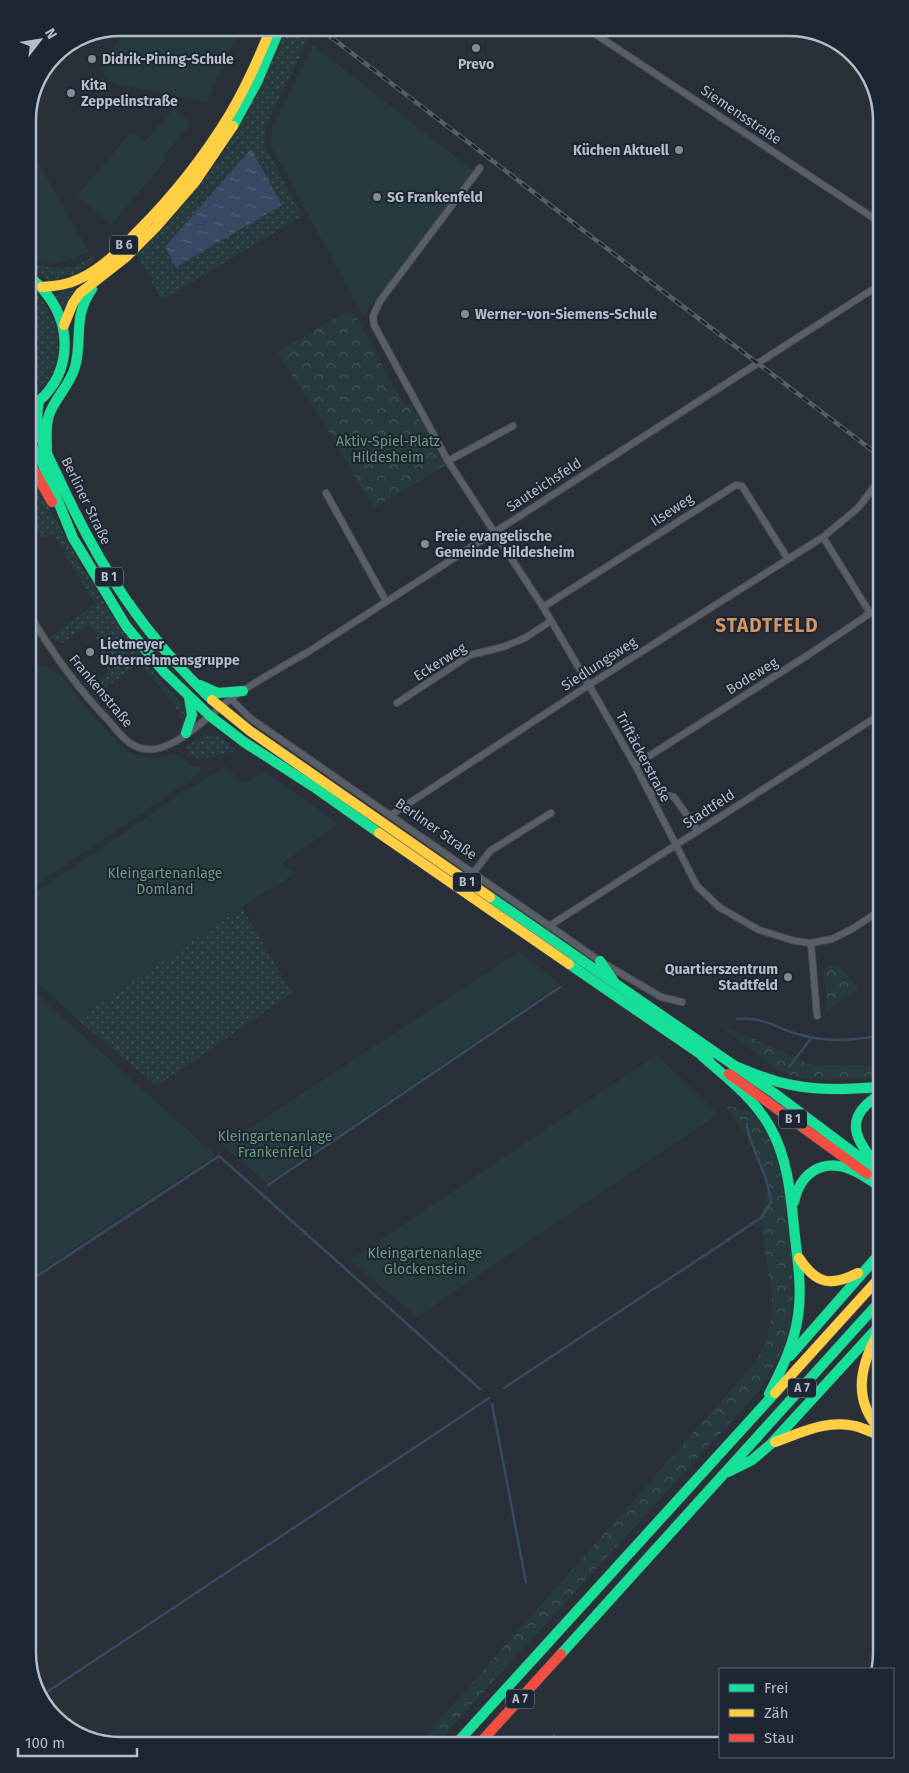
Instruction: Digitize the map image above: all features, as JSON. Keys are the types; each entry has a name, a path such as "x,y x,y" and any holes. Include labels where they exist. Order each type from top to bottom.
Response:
{"main road":[{"name":"B 6","path":"42,287 50,288 66,285 91,273 111,258 162,207 188,175 220,130 246,85 268,36"},
{"name":"B 6","path":"64,325 77,297 106,274 157,226 195,181 245,105 264,68 277,36"},
{"path":"47,454 47,420 52,408 68,384 74,368 77,352 77,323 81,308 89,293 106,274"},
{"path":"36,282 55,303 64,325 66,344 63,363 56,381 36,403"},
{"name":"Berliner Straße","path":"39,401 36,419 47,454 81,527 108,576 136,618 171,658 221,707"},
{"name":"Berliner Straße","path":"36,451 73,538 106,595 137,640 164,672 210,716"},
{"path":"36,474 73,538"},
{"path":"195,683 218,693 243,691"},
{"path":"186,734 192,718 189,696"},
{"name":"B 1","path":"221,707 250,731 733,1065 873,1165"},
{"name":"B 1","path":"210,716 244,742 314,788 808,1130 873,1179"},
{"path":"600,961 615,983"},
{"path":"702,1056 757,1107 781,1149 787,1171 799,1276 798,1316 786,1361 759,1412"},
{"path":"733,1065 782,1083 798,1086 873,1087"},
{"path":"873,1097 861,1106 856,1125 860,1142 873,1161"},
{"path":"792,1211 799,1183 805,1174 814,1169 825,1166 848,1168 873,1181"},
{"path":"797,1254 806,1270 823,1282 845,1280 868,1266"},
{"path":"786,1361 873,1261"},
{"name":"A 7","path":"462,1737 873,1286"},
{"name":"A 7","path":"485,1737 873,1310"},
{"path":"722,1475 752,1460 771,1444 873,1336"},
{"path":"873,1342 862,1371 861,1391 866,1412 873,1422"},
{"path":"771,1444 805,1431 840,1424 855,1426 873,1433"}],"street":[{"name":"Siemensstraße","path":"598,36 873,217"},
{"name":"Triftäckerstraße","path":"480,168 380,301 373,316 374,325 448,461 493,533 543,607 589,685 635,765 697,886 719,907 759,930 796,941 824,942 843,934 873,916"},
{"name":"Sauteichsfeld","path":"221,707 243,691 308,652 873,290"},
{"path":"448,461 513,426"},
{"name":"Ilseweg","path":"543,607 736,485 742,486 788,559"},
{"name":"Siedlungsweg","path":"391,815 589,685 822,537 858,508 873,489"},
{"path":"326,493 386,602"},
{"path":"822,537 870,613"},
{"name":"Bodeweg","path":"635,765 873,611"},
{"name":"Eckerweg","path":"397,703 470,655 503,647 525,638 551,621"},
{"name":"Frankenstraße","path":"36,624 65,669 101,714 130,743 140,748 153,750 176,741 186,734"},
{"name":"Berliner Straße","path":"231,699 250,718 600,961 661,997 682,1002"},
{"path":"186,734 221,707"},
{"name":"Stadtfeld","path":"549,926 873,720"},
{"path":"648,790 674,797 698,831"},
{"path":"474,872 490,851 551,813"},
{"path":"811,943 817,1016"}],"green space":[{"path":"122,36 236,37 207,102 121,85 107,80 104,73 105,67"},
{"path":"284,36 302,36 308,40 266,124 265,146 302,216 162,300 136,253 221,157 275,57"},
{"name":"SG Frankenfeld","path":"313,45 475,172 363,316 271,146 273,125"},
{"path":"174,108 191,123 163,157 166,160 111,225 77,196 132,131 145,142"},
{"path":"36,159 89,252 58,263 36,259"},
{"path":"93,256 95,259 79,273 49,281 36,272 36,265 59,269 76,266"},
{"path":"77,287 74,290 64,310 55,294"},
{"path":"36,294 50,313 56,329 58,344 57,360 51,375 42,389 36,394"},
{"name":"Aktiv-Spiel-Platz Hildesheim","path":"346,312 355,314 402,402 405,406 410,403 445,466 373,508 331,435 277,352"},
{"path":"36,484 110,612 161,682 189,711 185,726 174,734 183,724 183,720 180,720 179,709 174,709 176,705 140,665 137,665 100,692 101,676 109,673 96,638 98,636 90,624 62,643 50,637 95,604 53,534 42,539 36,527"},
{"path":"36,663 58,672 95,718 125,749 141,757 155,758 176,754 191,765 200,767 201,773 36,885"},
{"path":"202,736 218,736 239,751 198,758 186,747"},
{"name":"Kleingartenanlage Domland","path":"225,766 244,784 264,771 339,824 282,863 296,873 242,907 77,1019 36,981 36,892"},
{"path":"242,907 292,993 157,1086 77,1019"},
{"name":"Kleingartenanlage Frankenfeld","path":"519,951 560,984 267,1183 223,1146"},
{"path":"837,964 858,988 827,1011 824,969"},
{"path":"36,993 215,1155 36,1274"},
{"path":"714,1021 811,1065 873,1065 873,1078 817,1080 797,1077 779,1071"},
{"name":"Kleingartenanlage Glockenstein","path":"657,1055 718,1114 417,1317 350,1260"},
{"path":"725,1105 756,1113 776,1151 786,1194 792,1258 793,1298 790,1325 782,1352 759,1391 442,1737 424,1737 753,1365 766,1343 772,1311 772,1294 760,1226 768,1183 753,1147"}],"water":[{"path":"251,149 282,205 176,267 165,247"}],"waterway":[{"path":"268,1185 560,987"},
{"path":"737,1019 755,1019 807,1037 850,1039 873,1036"},
{"path":"789,1067 812,1037"},
{"path":"504,1388 761,1218 771,1202 765,1177 749,1135 747,1124"},
{"path":"36,1277 219,1156 480,1389"},
{"path":"46,1693 489,1398"},
{"path":"492,1404 526,1582"}],"railway":[{"path":"329,36 873,451"}],"traffic: fast":[{"path":"233,126 257,82 277,36"},
{"path":"36,283 42,288 59,316 65,343 60,370 44,396 36,402"},
{"path":"47,454 49,415 73,374 77,357 82,309 92,289"},
{"path":"39,401 38,423 43,444 91,544 126,599 165,651 212,700"},
{"path":"36,452 42,462 73,538 126,626 164,672 210,716 244,742 314,787 379,833"},
{"path":"200,685 218,693 243,691"},
{"path":"186,733 192,715 189,697"},
{"path":"490,897 774,1093 873,1167"},
{"path":"600,961 613,980"},
{"path":"569,964 709,1060"},
{"path":"702,1056 739,1088 763,1116 776,1140 788,1180 800,1286 799,1306 790,1346 783,1366 769,1394"},
{"path":"733,1065 769,1079 803,1087 836,1089 873,1087"},
{"path":"873,1100 860,1112 856,1121 859,1140 873,1160"},
{"path":"794,1202 801,1183 813,1171 821,1167 840,1166 850,1169 873,1182"},
{"path":"790,1356 873,1261"},
{"path":"561,1654 873,1309"},
{"path":"728,1472 752,1460 771,1444 873,1333"},
{"path":"462,1737 775,1393"}],"traffic: slow":[{"path":"42,287 70,283 96,270 151,218 199,161 220,130 252,72 268,36"},
{"path":"64,325 73,303 80,293 126,257 156,227 195,182 233,126"},
{"path":"212,700 250,731 490,897"},
{"path":"379,833 569,964"},
{"path":"799,1258 811,1273 824,1280 839,1280 858,1273"},
{"path":"775,1393 873,1285"},
{"path":"873,1344 866,1360 862,1384 866,1408 873,1421"},
{"path":"775,1442 804,1431 835,1424 855,1426 873,1432"}],"traffic: jam":[{"path":"36,474 52,502"},
{"path":"729,1074 867,1174"},
{"path":"485,1737 561,1654"}],"place":[{"name":"Prevo","path":"476,48"},
{"name":"Didrik-Pining-Schule","path":"92,59"},
{"name":"Kita Zeppelinstraße","path":"71,93"},
{"name":"Küchen Aktuell","path":"679,150"},
{"name":"SG Frankenfeld","path":"377,197"},
{"name":"Werner-von-Siemens-Schule","path":"465,314"},
{"name":"Freie evangelische Gemeinde Hildesheim","path":"425,544"},
{"name":"Lietmeyer Unternehmensgruppe","path":"90,652"},
{"name":"Quartierszentrum Stadtfeld","path":"788,977"}],"district":[{"name":"STADTFELD","path":"767,625"}]}
